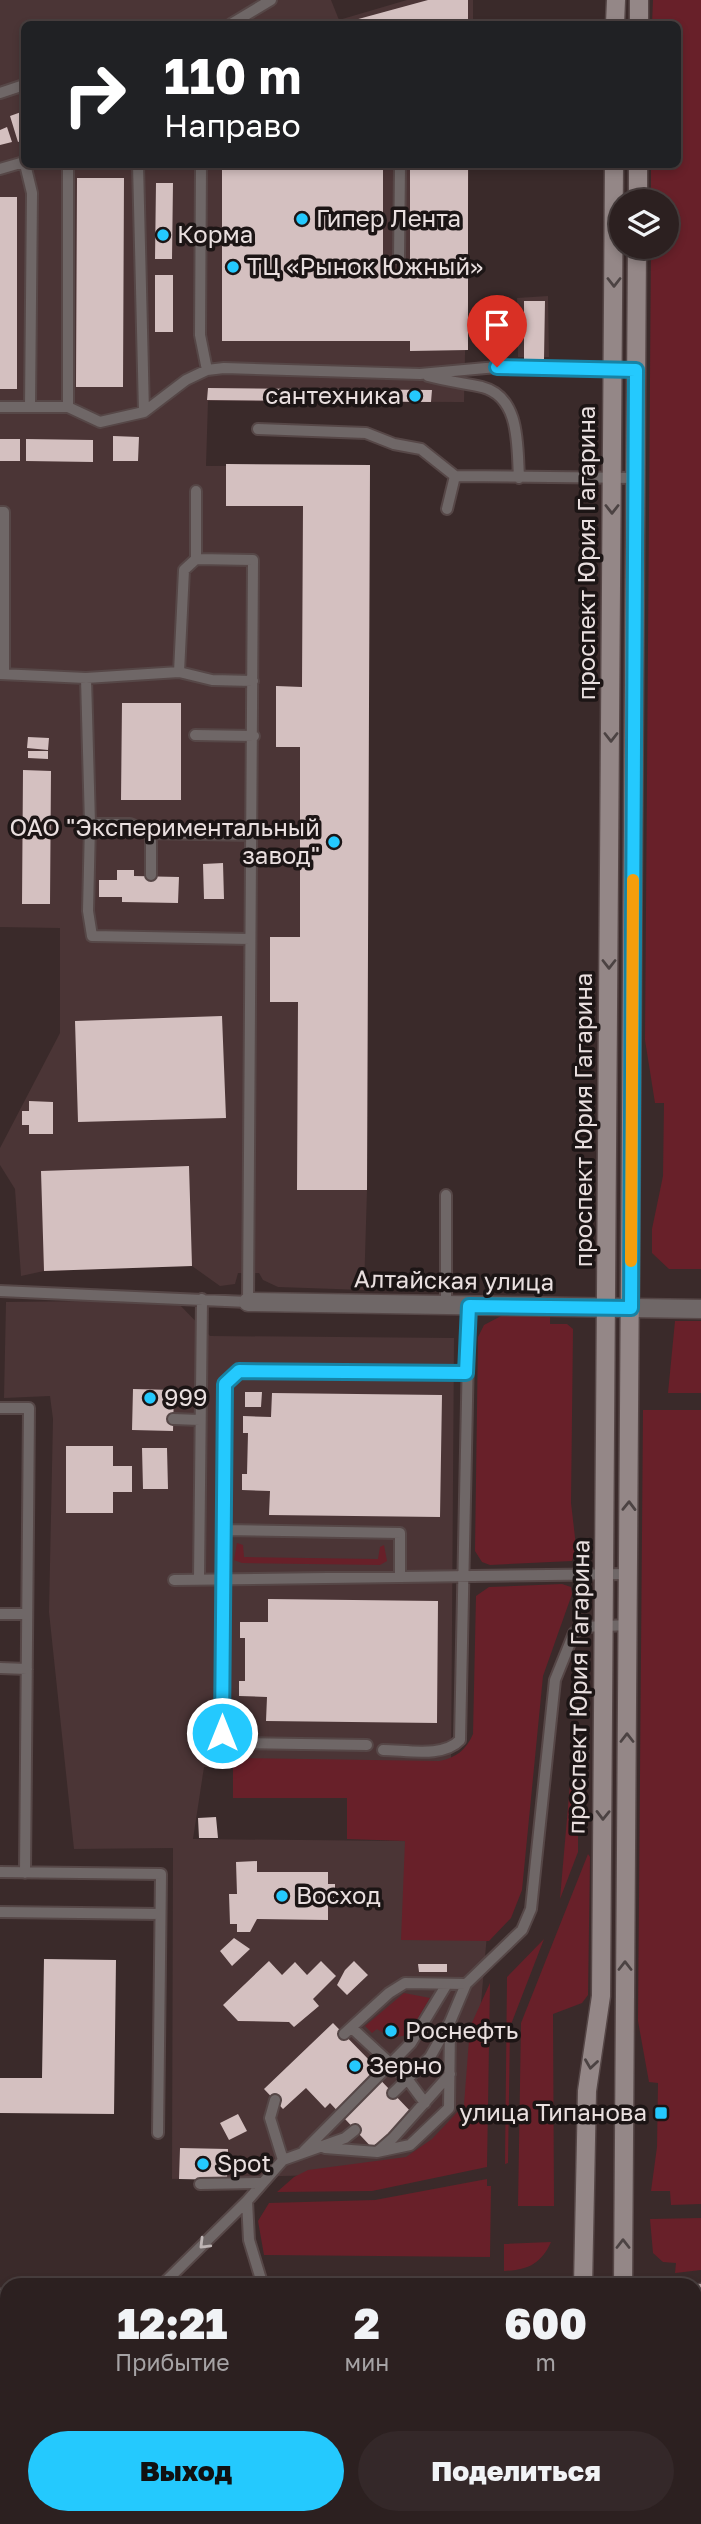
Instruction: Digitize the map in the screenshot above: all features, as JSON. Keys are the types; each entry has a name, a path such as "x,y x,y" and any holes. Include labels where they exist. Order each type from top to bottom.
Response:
{"main road":[{"path":"615,21 616,0"},
{"path":"639,0 639,21"},
{"name":"проспект Юрия Гагарина","path":"583,2278 587,2091 601,1996 614,168"},
{"path":"638,168 638,189"},
{"name":"проспект Юрия Гагарина","path":"623,2278 637,259"}],"street":[{"name":"Алтайская улица","path":"248,1302 701,1308"}],"lane":[{"path":"236,21 271,0"},
{"path":"0,93 21,86"},
{"path":"0,169 21,164"},
{"path":"26,168 32,193 30,407"},
{"path":"68,168 68,407"},
{"path":"138,168 144,412"},
{"path":"201,168 200,335 208,370"},
{"path":"399,259 400,168"},
{"path":"0,407 68,407 100,422 144,412 186,380 208,370 421,374 497,367 636,370"},
{"path":"421,374 484,387 504,401 514,420 519,478"},
{"path":"258,429 366,433 394,444 421,449 455,476 635,478"},
{"path":"447,509 455,476"},
{"path":"195,491 196,559"},
{"path":"0,512 4,512 2,674 86,678 180,672 212,680 253,681"},
{"path":"0,1291 248,1302 254,736 253,560 196,559 184,570 180,672"},
{"path":"86,678 90,824 88,911 92,936 250,939"},
{"path":"195,735 254,736"},
{"path":"90,824 130,824 151,833 252,835"},
{"path":"150,875 151,833"},
{"path":"446,1195 446,1305"},
{"path":"199,1578 202,1299"},
{"path":"383,1750 443,1751 453,1748 460,1740 469,1306"},
{"path":"367,1745 236,1743 222,1733 225,1384 239,1371 466,1373"},
{"path":"0,1408 29,1408 25,1872"},
{"path":"173,1419 200,1420"},
{"path":"224,1530 400,1534 400,1577"},
{"path":"174,1580 628,1574"},
{"path":"0,1614 27,1614"},
{"path":"393,2093 430,2057 450,2022 466,1984 522,1930 531,1909 555,1680 574,1633 583,1627 628,1625"},
{"path":"0,1668 27,1668"},
{"path":"0,1872 161,1874 158,2133"},
{"path":"0,1912 160,1914"},
{"path":"425,2103 408,2080 391,2064 348,2031 389,1993 405,1983 466,1984"},
{"path":"302,2154 411,2043 447,1984"},
{"path":"318,2148 377,2152 410,2146 449,2108 450,2022"},
{"path":"377,2152 450,2074"},
{"path":"275,2100 270,2119 282,2160"},
{"path":"169,2278 247,2201 282,2160 345,2138 355,2130"},
{"path":"200,2184 261,2183"},
{"path":"247,2201 249,2240 261,2278"}],"shaded area":[{"path":"0,0 331,0 339,20 407,0 473,0 473,21 21,21 21,168 469,168 464,402 208,401 206,466 370,465 367,1190 364,1290 278,1287 263,1280 259,1273 238,1273 235,1284 220,1286 192,1266 44,1271 21,1276 15,1189 0,1165 0,1148 60,1033 60,928 0,927"},
{"path":"653,0 701,0 701,1269 669,1269 652,1253 652,1229 663,1176 664,1103 655,1103 645,1040 651,259 679,259 679,189 651,189 651,168 681,168 681,21 652,21"},
{"path":"548,296 549,357 518,357 517,298"},
{"path":"175,1300 210,1336 454,1338 451,1769 204,1767 193,1839 495,1842 472,2107 417,2166 359,2174 172,2179 173,1848 74,1849 49,1612 53,1419 50,1396 4,1398 6,1302"},
{"path":"503,1315 550,1315 550,1324 567,1324 573,1329 571,1503 576,1546 572,1561 490,1565 482,1562 475,1551 478,1337 484,1325"},
{"path":"675,1321 701,1321 701,1393 668,1393"},
{"path":"643,1410 701,1410 701,2204 671,2205 670,2191 651,2191 657,2147 658,2083 649,2082 638,2021"},
{"path":"237,1543 243,1545 244,1557 378,1559 380,1547 384,1545 387,1561 380,1565 242,1563 234,1560"},
{"path":"562,1584 571,1587 572,1594 543,1676 522,1890 511,1918 489,1941 401,1940 405,1841 347,1839 347,1798 233,1798 233,1758 439,1761 455,1755 464,1749 473,1734 476,1596 489,1587"},
{"path":"572,1761 578,1761 578,1852 560,1899"},
{"path":"588,1854 588,1995 582,2003 553,2014 554,2206 518,2206 521,2023"},
{"path":"544,1939 510,2027 508,2163 505,2164 507,1977"},
{"path":"490,1983 487,2167 372,2191 277,2192 294,2177 308,2170 406,2157 432,2139 464,2105 470,2027"},
{"path":"404,1993 430,1998 408,2035 391,2038 377,2029 372,2033 365,2026"},
{"path":"487,2179 487,2186 491,2186 490,2257 264,2255 258,2221 269,2203 375,2200"},
{"path":"701,2218 701,2270 675,2273 676,2263 663,2262 653,2253 650,2219"},
{"path":"551,2242 538,2261 527,2267 504,2271 504,2244"}],"building":[{"path":"428,0 468,0 468,21 351,21"},
{"path":"21,112 21,141 18,142 10,116"},
{"path":"7,127 12,142 0,145 0,130"},
{"name":"Гипер Лента","path":"222,168 383,168 383,274 410,274 410,168 468,168 468,350 410,351 410,341 222,341"},
{"path":"77,178 124,178 123,387 76,387"},
{"path":"156,183 173,183 172,259 155,259"},
{"path":"0,197 17,197 17,389 0,389"},
{"path":"155,275 173,275 173,332 155,332"},
{"path":"524,301 545,301 544,359 524,359"},
{"path":"208,388 432,390 431,402 207,400"},
{"path":"113,436 139,437 138,461 113,461"},
{"path":"0,439 20,439 20,461 0,461"},
{"path":"26,439 93,440 93,462 26,461"},
{"name":"ОАО \"Экспериментальный завод\"","path":"226,464 370,465 367,1190 297,1190 298,1002 270,1002 270,937 300,937 300,747 276,747 276,686 302,687 303,506 226,506"},
{"path":"122,703 181,703 181,800 121,800"},
{"path":"28,737 49,738 48,750 27,748"},
{"path":"28,751 48,751 48,759 28,758"},
{"path":"23,770 51,771 50,904 22,904"},
{"path":"223,863 224,899 204,899 203,864"},
{"path":"117,870 134,870 134,876 179,877 178,903 122,902 122,897 99,897 99,880 117,880"},
{"path":"222,1016 226,1118 78,1122 75,1021"},
{"path":"29,1101 53,1102 53,1134 29,1134 29,1125 22,1125 22,1111 29,1111"},
{"path":"189,1166 192,1266 44,1271 41,1171"},
{"path":"133,1389 174,1390 173,1431 132,1430"},
{"path":"245,1392 262,1392 261,1407 245,1407"},
{"path":"272,1393 442,1395 440,1517 269,1515 270,1491 242,1490 242,1474 247,1474 248,1433 243,1433 243,1416 271,1417"},
{"path":"66,1446 113,1446 113,1466 132,1466 132,1492 113,1492 113,1513 66,1513"},
{"path":"142,1448 167,1448 168,1489 143,1489"},
{"path":"268,1599 438,1601 437,1723 266,1721 267,1697 239,1696 239,1681 245,1681 245,1638 240,1638 240,1622 268,1622"},
{"path":"216,1817 218,1838 199,1838 198,1818"},
{"name":"Восход","path":"257,1861 257,1872 328,1872 328,1884 335,1884 335,1898 328,1898 328,1920 257,1919 250,1932 237,1932 237,1924 230,1924 229,1894 237,1894 236,1862"},
{"path":"234,1938 250,1949 232,1966 220,1951"},
{"path":"44,1959 116,1960 114,2114 0,2113 0,2078 42,2078"},
{"name":"Восход","path":"269,1961 282,1975 295,1962 307,1975 321,1961 336,1976 313,1999 319,2006 294,2027 289,2022 238,2021 223,2005"},
{"path":"354,1961 368,1975 347,1995 337,1985 345,1970"},
{"path":"418,1964 447,1964 447,1972 419,1972"},
{"path":"333,2023 372,2063 368,2067 413,2114 375,2151 330,2103 325,2108 306,2088 283,2109 264,2089"},
{"path":"238,2114 247,2131 229,2140 220,2123"},
{"name":"Spot","path":"180,2148 228,2149 227,2180 179,2179"}],"slow traffic":[{"path":"631,1261 633,880"}],"place":[{"name":"Гипер Лента","path":"302,219"},
{"name":"Корма","path":"163,235"},
{"name":"ТЦ «Рынок Южный»","path":"233,267"},
{"name":"сантехника","path":"415,396"},
{"name":"ОАО \"Экспериментальный завод\"","path":"334,842"},
{"name":"999","path":"150,1398"},
{"name":"Восход","path":"282,1896"},
{"name":"Роснефть","path":"391,2031"},
{"name":"Зерно","path":"355,2066"},
{"name":"улица Типанова","path":"661,2113"},
{"name":"Spot","path":"203,2164"}],"route":[{"path":"222,1733 225,1384 239,1371 466,1373 469,1306 631,1308 636,370 497,367"}]}
